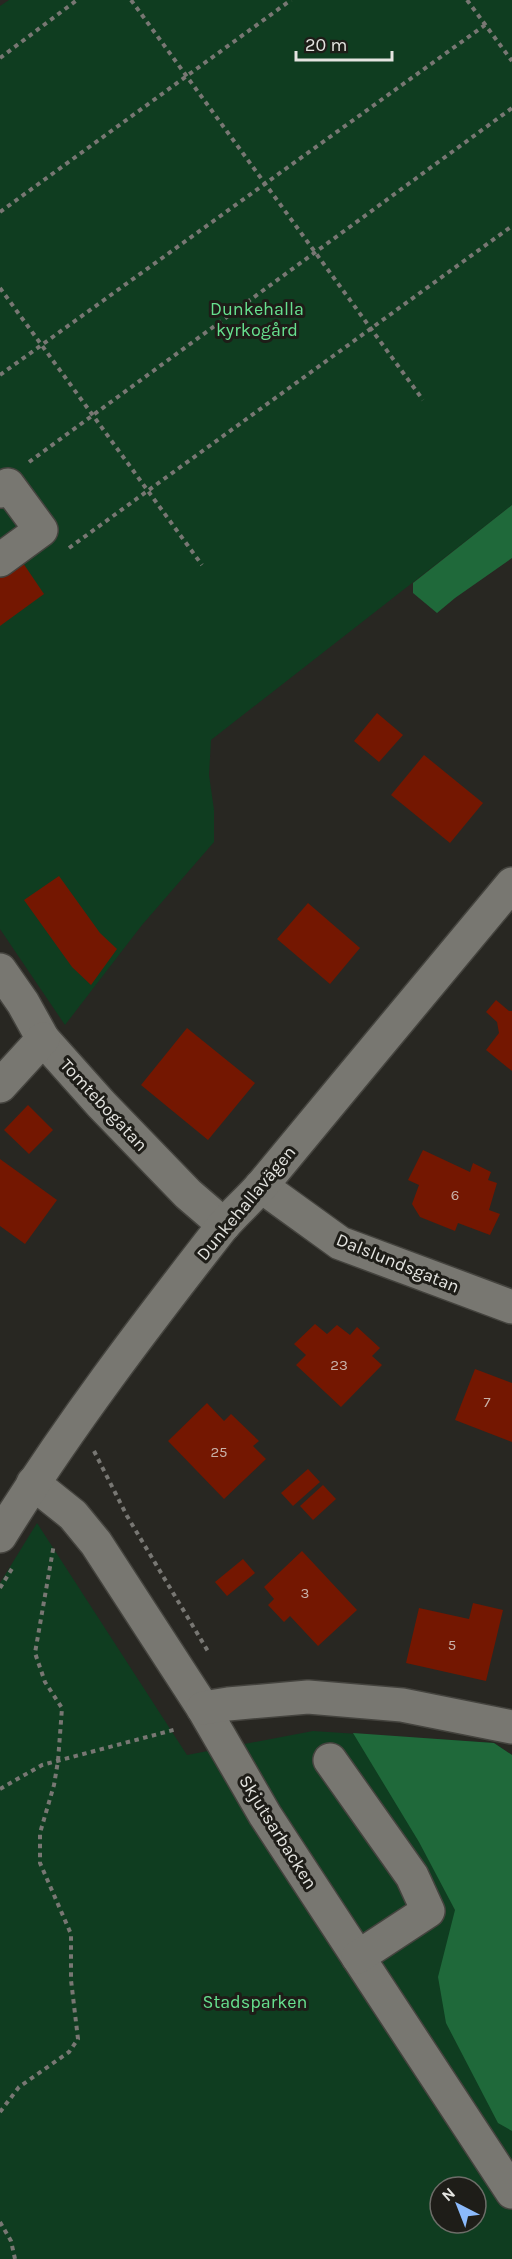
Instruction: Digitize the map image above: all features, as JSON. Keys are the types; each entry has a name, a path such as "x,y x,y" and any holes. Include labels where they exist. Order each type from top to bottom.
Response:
{"street":[{"path":"0,560 41,530 4,488"},
{"name":"Dunkehallavägen","path":"0,1536 33,1483 122,1358 224,1225 261,1186 364,1059 512,884"},
{"name":"Tomtebogatan","path":"0,970 23,1003 43,1039 100,1104 189,1194 224,1225"},
{"path":"0,1086 43,1039"},
{"name":"Dalslundsgatan","path":"261,1186 340,1243 512,1307"},
{"name":"Skjutsarbacken","path":"33,1483 74,1515 215,1706 265,1815 512,2192"},
{"path":"215,1706 308,1697 402,1705 512,1727"},
{"path":"330,1760 411,1876 428,1911 358,1957"}],"path":[{"path":"0,58 77,0"},
{"path":"131,0 423,400"},
{"path":"0,212 291,0"},
{"path":"467,0 512,61"},
{"path":"0,375 485,24"},
{"path":"4,488 18,470 512,108"},
{"path":"68,548 512,226"},
{"path":"0,288 202,565"},
{"path":"0,1789 42,1765 177,1730 215,1706 208,1650 147,1551 91,1445"},
{"path":"0,2112 20,2087 69,2052 78,2039 71,1980 71,1934 40,1863 40,1833 54,1785 62,1708 45,1682 35,1653 54,1543"},
{"path":"0,2222 10,2241 15,2258"}],"green space":[{"name":"Dunkehalla kyrkogård","path":"9,0 512,0 512,505 211,740 209,775 214,810 214,842 142,925 65,1025 0,929 0,6"},
{"path":"512,505 512,558 437,613 413,593 413,583"},
{"name":"Stadsparken","path":"37,1523 187,1755 313,1731 494,1743 512,1755 512,2259 0,2259 0,1583"},
{"path":"353,1733 494,1743 512,1755 512,2131 498,2123 446,2023 438,1977 455,1910 419,1842"}],"building":[{"path":"0,559 23,563 44,594 0,626"},
{"path":"377,713 403,735 379,762 354,741"},
{"path":"424,755 483,803 450,843 391,795"},
{"path":"59,876 100,933 117,949 91,985 72,967 24,900"},
{"path":"308,903 360,948 330,984 277,939"},
{"path":"496,1000 512,1011 512,1071 486,1050 499,1033 497,1022 486,1012"},
{"path":"187,1028 255,1083 208,1140 141,1085"},
{"path":"28,1105 53,1130 29,1154 4,1130"},
{"path":"423,1150 470,1172 473,1163 491,1172 488,1180 497,1183 489,1210 500,1214 490,1235 458,1223 455,1231 420,1217 412,1204 419,1185 408,1180"},
{"path":"0,1159 57,1200 25,1244 0,1226"},
{"path":"315,1324 327,1334 337,1325 350,1335 357,1327 380,1348 372,1356 382,1365 341,1407 296,1365 306,1355 294,1344"},
{"path":"475,1369 512,1383 512,1442 455,1420"},
{"path":"207,1403 224,1421 231,1414 259,1441 253,1446 266,1459 224,1499 168,1441"},
{"path":"308,1469 320,1482 293,1506 281,1493"},
{"path":"323,1485 336,1499 313,1520 300,1506"},
{"path":"302,1551 357,1610 318,1646 290,1616 284,1622 268,1605 274,1599 264,1587"},
{"path":"243,1559 255,1573 227,1596 215,1582"},
{"path":"473,1603 503,1610 486,1681 406,1663 419,1608 469,1619"}]}
